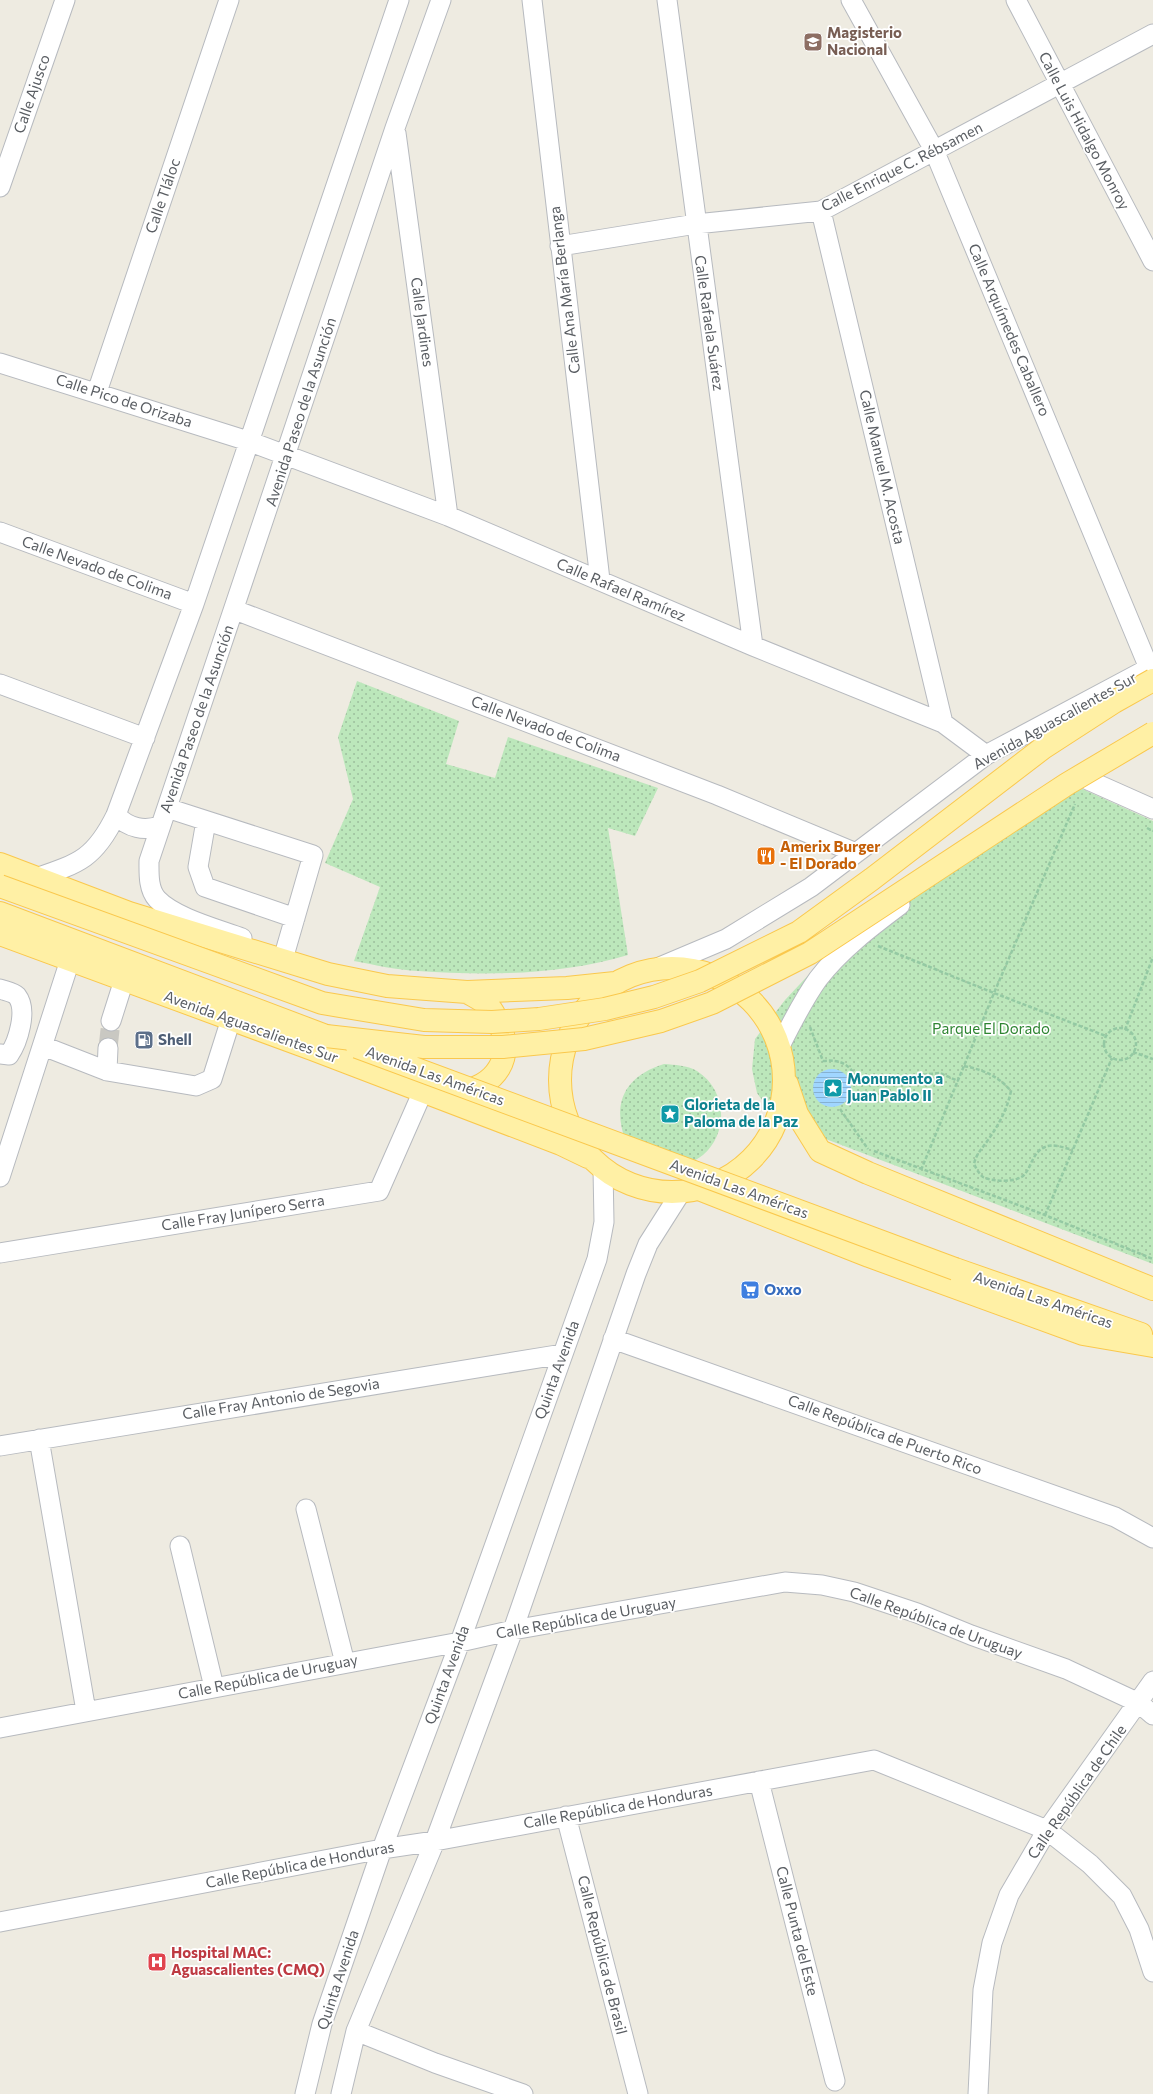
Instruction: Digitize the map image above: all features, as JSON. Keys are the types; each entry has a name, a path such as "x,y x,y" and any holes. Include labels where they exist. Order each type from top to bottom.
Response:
{"main road":[{"name":"Avenida Aguascalientes Sur","path":"0,886 322,1003 424,1020 492,1022 539,1019 605,1009 654,997 700,981 799,932 872,879 1043,748 1114,702 1152,671"},
{"name":"Avenida Aguascalientes Sur","path":"0,913 326,1036 424,1046 503,1047 584,1039 661,1021 712,1004 810,953 1067,784 1153,733"},
{"path":"0,864 129,913 328,974 387,986 467,992 567,988 616,983"},
{"name":"Avenida Aguascalientes Sur","path":"0,934 231,1019 561,1144 596,1163 620,1180 640,1188 660,1192 690,1191 727,1178 752,1160 770,1136 782,1108 785,1078"},
{"name":"Avenida Aguascalientes Sur","path":"596,1163 575,1137 564,1114 559,1089 560,1064 567,1039 579,1017 596,998 616,983 635,974 655,969 687,969 718,977 745,994 766,1018 780,1046 785,1078 797,1114 820,1151 868,1173 1153,1289"},
{"path":"423,1091 451,1092 469,1090 490,1080 498,1071 504,1057 505,1042 502,1030 490,1008 467,992"},
{"name":"Avenida Las Américas","path":"326,1036 955,1269 1153,1338"},
{"name":"Avenida Aguascalientes Sur","path":"690,1191 1082,1334 1153,1346"}],"street":[{"name":"Calle Ajusco","path":"0,187 65,0"},
{"name":"Calle Tláloc","path":"97,392 229,0"},
{"path":"36,878 72,866 90,854 107,834 116,815 146,738 194,604 248,441 399,0"},
{"name":"Avenida Paseo de la Asunción","path":"280,959 263,946 178,913 157,899 149,880 149,861 235,610 395,128 441,0"},
{"name":"Calle Ana María Berlanga","path":"532,0 600,580"},
{"name":"Calle Rafaela Suárez","path":"667,0 753,646"},
{"name":"Calle Arquímedes Caballero","path":"851,0 934,150 1152,671"},
{"name":"Calle Luis Hidalgo Monroy","path":"1016,0 1153,261"},
{"name":"Calle Enrique C. Rébsamen","path":"560,246 696,224 821,211 934,150 1060,85 1153,34"},
{"name":"Calle Jardines","path":"395,128 448,516"},
{"name":"Calle Manuel M. Acosta","path":"821,211 943,724"},
{"name":"Calle Pico de Orizaba","path":"0,363 97,392 248,441"},
{"name":"Calle Rafael Ramírez","path":"248,441 287,454 448,516 753,646 943,724 986,755"},
{"name":"Calle Nevado de Colima","path":"0,532 194,604"},
{"name":"Calle Nevado de Colima","path":"235,610 717,795 856,853"},
{"name":"Avenida Aguascalientes Sur","path":"655,969 726,939 811,886 986,755 1152,671"},
{"path":"0,684 146,738"},
{"path":"780,1046 791,1024 819,979 863,933 925,887 1088,780 1153,746"},
{"path":"1088,780 1153,810"},
{"path":"116,815 123,822 138,828 151,829 164,817 206,821 313,855 295,918 280,959"},
{"path":"206,821 198,867 205,887 295,918"},
{"path":"0,1177 70,960"},
{"path":"111,1021 124,980"},
{"path":"0,988 16,995 22,1004 20,1032 16,1046 9,1055 0,1054"},
{"path":"43,1046 107,1071 196,1086 212,1079 231,1019"},
{"path":"107,1071 108,1048"},
{"name":"Calle Fray Junípero Serra","path":"0,1253 379,1191 423,1091"},
{"name":"Quinta Avenida","path":"305,2094 322,2024 382,1849 460,1642 597,1259 604,1222 596,1163"},
{"path":"340,2094 356,2031 435,1841 513,1630 636,1274 648,1244 690,1191"},
{"name":"Calle República de Puerto Rico","path":"613,1339 1116,1518 1153,1538"},
{"name":"Calle Fray Antonio de Segovia","path":"0,1446 563,1354"},
{"path":"39,1439 86,1711"},
{"path":"306,1509 345,1663"},
{"path":"180,1546 214,1687"},
{"name":"Calle República de Uruguay","path":"0,1728 460,1642 513,1630 785,1582 822,1585 854,1592 917,1613 971,1635 1066,1669 1146,1709"},
{"name":"Calle República de Chile","path":"978,2094 982,1990 992,1942 1009,1895 1047,1830 1146,1709 1153,1681"},
{"name":"Calle República de Honduras","path":"0,1922 382,1849 435,1841 874,1760 1047,1830 1090,1864 1122,1896 1139,1929 1153,1972"},
{"name":"Calle Punta del Este","path":"759,1781 835,2081"},
{"name":"Calle República de Brasil","path":"566,1816 638,2094"},
{"path":"356,2031 435,2063 524,2094"}],"path":[{"path":"922,1170 994,993 1078,798 1071,802"},
{"path":"1146,828 1153,831"},
{"path":"878,945 994,993 1106,1036"},
{"path":"1125,1030 1153,957"},
{"path":"809,1026 823,1061 834,1060 844,1063 852,1069 858,1079 891,1078 940,1073 958,1081"},
{"path":"1114,1029 1125,1030 1133,1036 1135,1041 1133,1052 1126,1059 1112,1058 1105,1051 1104,1041 1106,1036 1114,1029"},
{"path":"1133,1052 1153,1059"},
{"path":"1045,1215 1112,1058"},
{"path":"964,1066 984,1070 1002,1080 1011,1091 1008,1108 998,1126 976,1154 974,1164 982,1176 992,1180 1013,1180 1024,1175 1036,1153 1045,1147 1054,1145 1073,1150"},
{"path":"840,1109 868,1149"},
{"path":"861,1146 1045,1215 1153,1259"}],"green space":[{"path":"357,681 459,721 446,764 495,778 508,737 658,788 635,836 608,828 628,955 577,967 497,973 444,973 386,967 354,961 380,887 325,863 353,799 338,737"},
{"name":"Parque El Dorado","path":"1078,787 1153,821 1153,1264 776,1120 757,1093 752,1069 755,1039 785,1000 845,936"},
{"name":"Glorieta de la Paloma de la Paz","path":"664,1064 685,1066 697,1071 707,1079 719,1100 721,1112 717,1135 711,1146 703,1155 687,1164 626,1142 622,1128 620,1115 621,1103 625,1093 631,1084 640,1076 651,1069"}],"water":[{"path":"828,1069 836,1069 846,1074 850,1081 850,1095 846,1102 836,1107 828,1107 818,1102 816,1099 813,1092 813,1084 818,1074 821,1072"}],"tunnel":[{"path":"108,1048 111,1021"}],"place":[{"name":"Magisterio Nacional","path":"813,42"},
{"name":"Amerix Burger - El Dorado","path":"766,856"},
{"name":"Shell","path":"144,1040"},
{"name":"Monumento a Juan Pablo II","path":"833,1088"},
{"name":"Glorieta de la Paloma de la Paz","path":"670,1114"},
{"name":"Oxxo","path":"750,1290"},
{"name":"Hospital MAC: Aguascalientes (CMQ)","path":"157,1962"}]}
